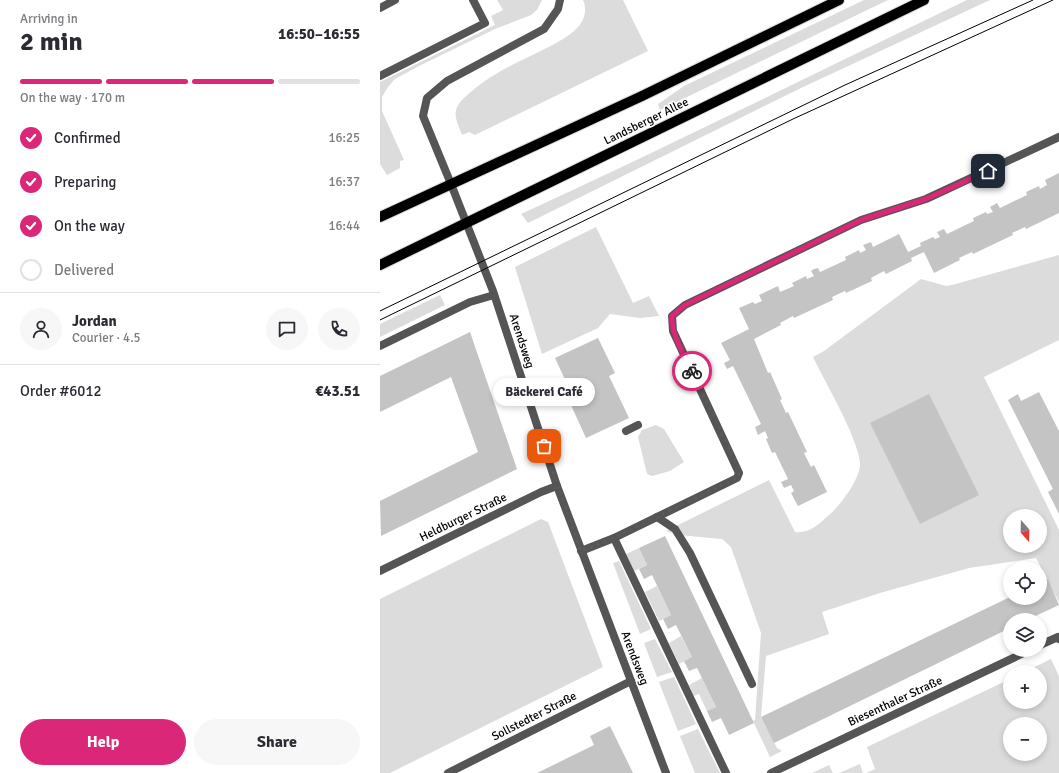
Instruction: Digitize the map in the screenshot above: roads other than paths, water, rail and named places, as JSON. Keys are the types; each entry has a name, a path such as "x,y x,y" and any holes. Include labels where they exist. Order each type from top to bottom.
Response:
{"main road":[{"name":"Landsberger Allee","path":"380,217 642,96 839,0"},
{"name":"Landsberger Allee","path":"380,265 467,224 924,0"}],"street":[{"path":"380,8 395,0"},
{"path":"380,76 485,23 473,0"},
{"name":"Arendsweg","path":"560,0 558,9 544,29 447,81 427,98 423,116 494,295 557,486 666,773"},
{"path":"581,551 614,538 737,478 739,473 674,333 672,316 685,305 861,220 926,199 1059,137"},
{"path":"380,346 470,302 494,295"},
{"path":"626,431 638,426"},
{"name":"Heldburger Straße","path":"381,569 541,492 557,486"},
{"path":"657,517 675,529 690,553 752,684"},
{"path":"614,538 726,773"},
{"path":"1047,642 1058,637 1059,639"},
{"name":"Biesenthaler Straße","path":"771,773 1015,657"},
{"name":"Sollstedter Straße","path":"448,773 631,681"}],"tram line":[{"path":"380,311 845,85 1033,0"},
{"path":"380,320 793,119 1053,0"}],"place":[{"name":"Bäckerei Café","path":"544,446"}]}
